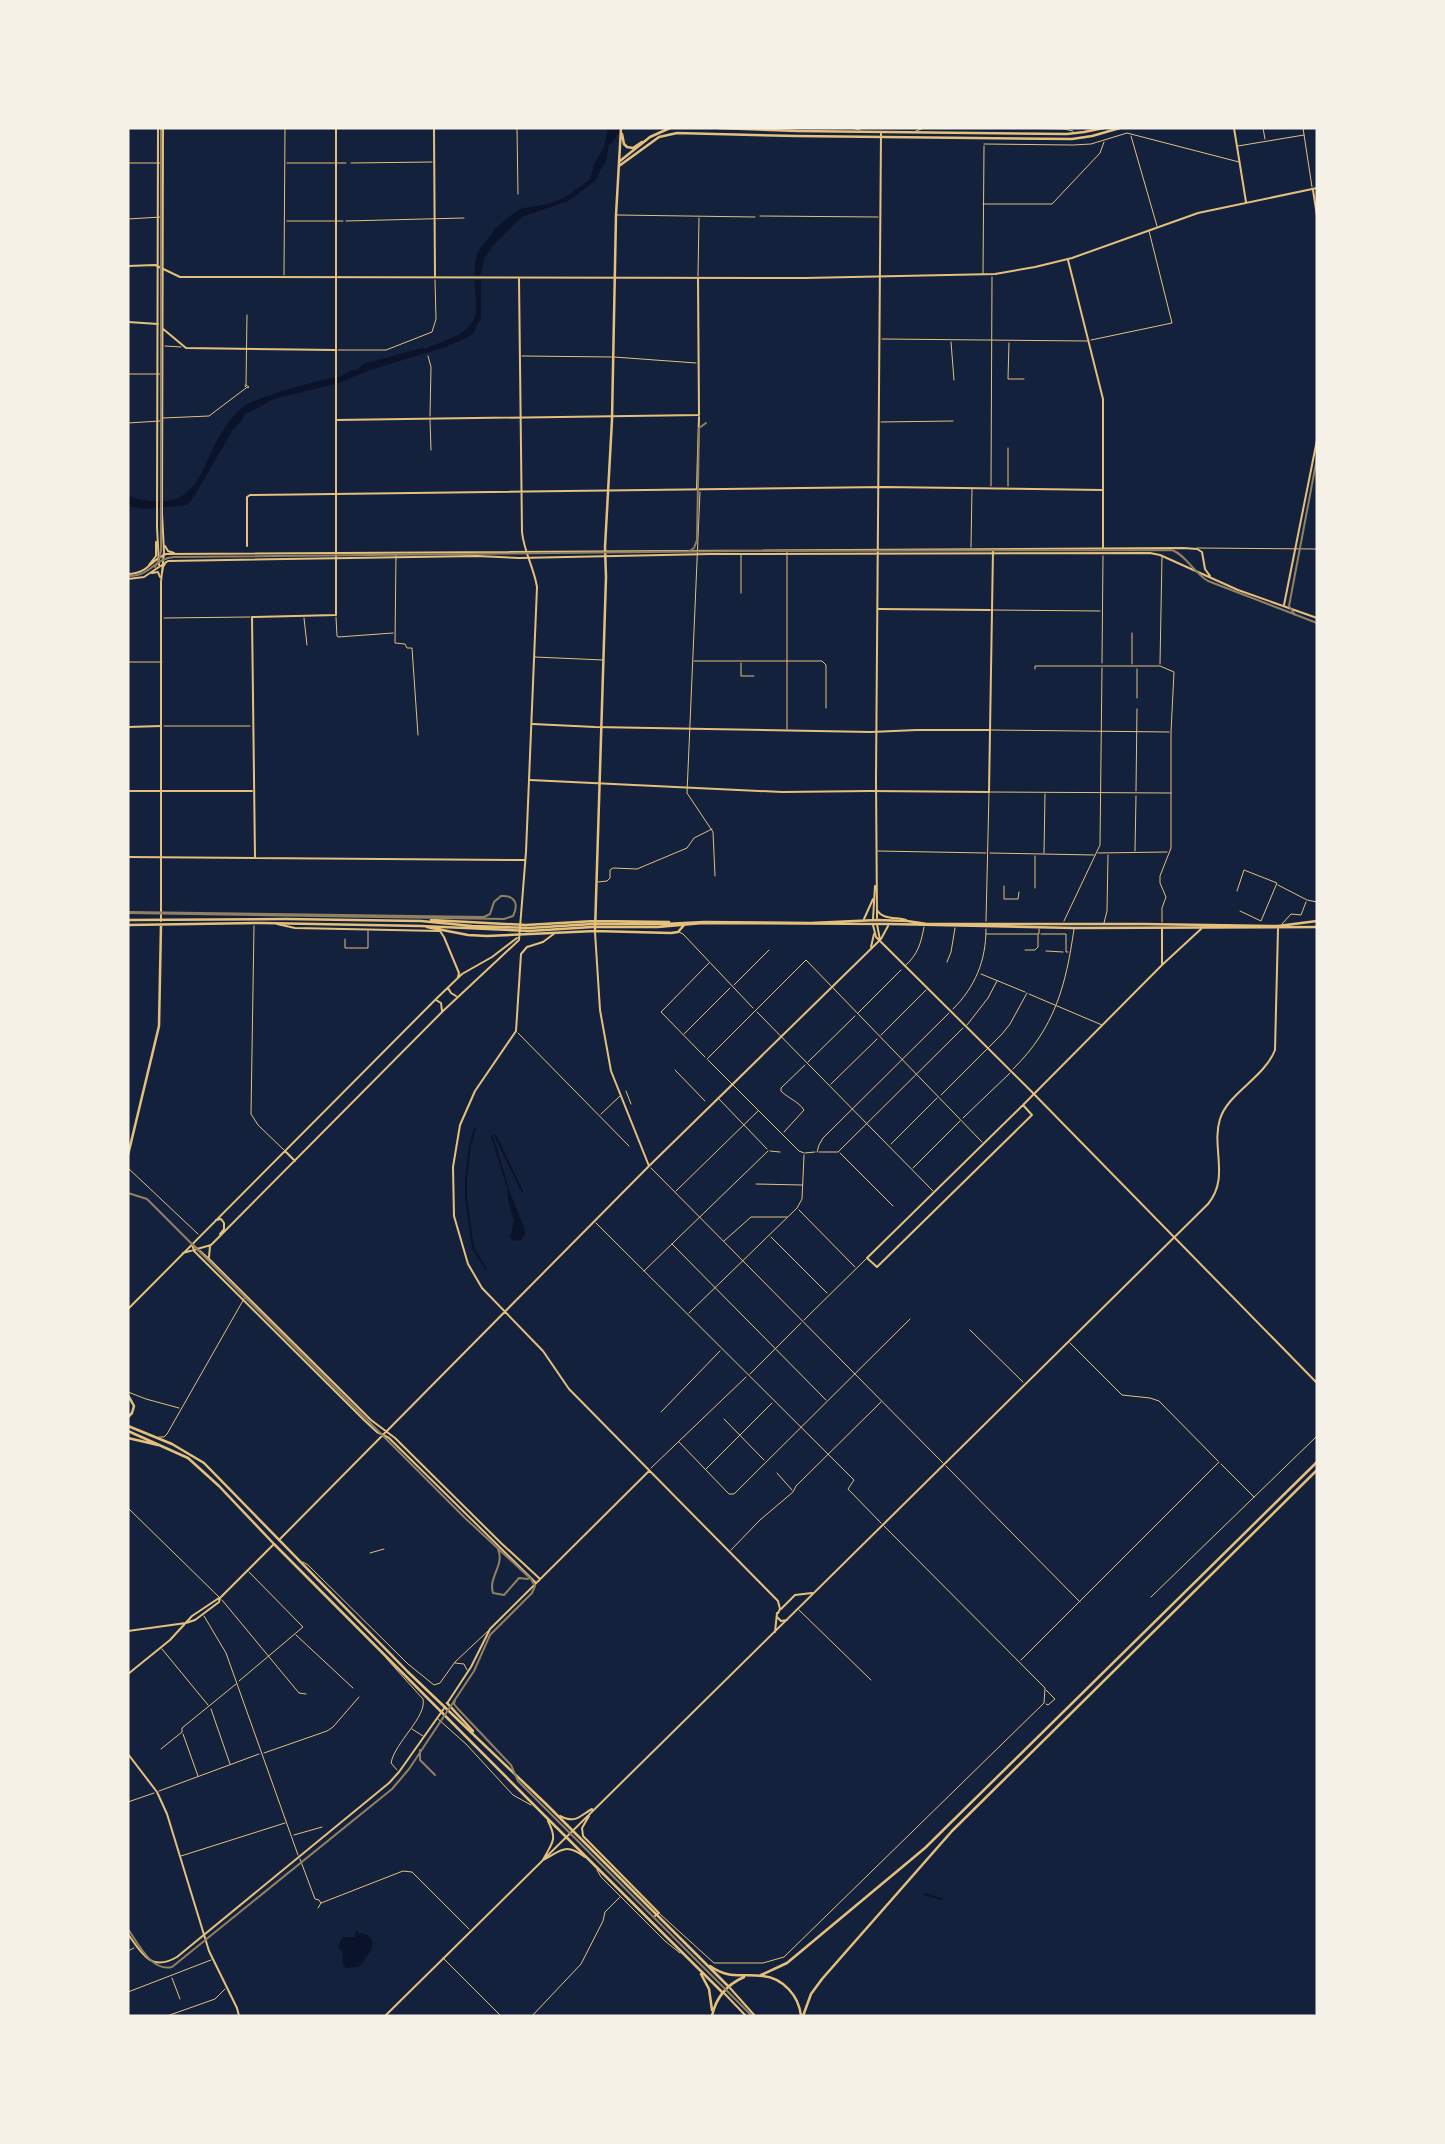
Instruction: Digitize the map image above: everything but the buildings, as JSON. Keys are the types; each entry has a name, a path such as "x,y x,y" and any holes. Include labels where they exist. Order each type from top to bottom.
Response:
{"main road":[{"path":"620,160 643,142 670,128"},
{"path":"718,128 780,131 1079,133 1104,128"},
{"path":"619,166 659,137 677,133 1072,139 1119,128"},
{"path":"595,930 605,553 621,129"},
{"path":"622,142 630,148 643,142"},
{"path":"421,923 472,921 521,925 595,921 811,923 862,920 890,924 955,926 1064,926"},
{"path":"254,921 276,924 298,922"},
{"path":"128,923 421,923 520,928 592,923 649,925 907,921 986,925 1317,927"},
{"path":"1279,927 1317,921"},
{"path":"421,923 475,936 519,936 595,930 671,933 678,932 684,923"},
{"path":"128,1155 159,1026 161,924"},
{"path":"1074,926 1162,926"},
{"path":"128,1393 134,1406 128,1417"},
{"path":"128,1426 170,1442 204,1463 408,1672 556,1814 728,1986"},
{"path":"128,1431 188,1458 200,1468 722,1992"},
{"path":"128,1438 162,1445"},
{"path":"761,1975 787,1963 925,1848 1317,1462"},
{"path":"802,2016 811,1994 822,1979 931,1853 1317,1470"},
{"path":"274,1544 278,1540"},
{"path":"447,1703 484,1744"},
{"path":"651,1920 657,1914"},
{"path":"701,1961 726,1975 761,1975 775,1979 790,1990 800,2006 802,2016"},
{"path":"696,1965 709,1989 712,2015"},
{"path":"712,2015 722,1992 747,1976"}],"street":[{"path":"158,128 158,323 163,419 160,485"},
{"path":"146,569 155,558 160,513 163,128"},
{"path":"284,277 285,128"},
{"path":"335,128 337,636 339,638 395,633"},
{"path":"162,347 370,351 396,347 428,334 435,325 434,128"},
{"path":"517,128 518,194"},
{"path":"780,131 788,128"},
{"path":"851,128 862,131"},
{"path":"915,131 924,128"},
{"path":"1006,128 1064,129 1079,133"},
{"path":"1234,128 1246,204"},
{"path":"1263,128 1266,141"},
{"path":"1303,128 1317,216"},
{"path":"870,948 877,910 881,130"},
{"path":"984,144 1091,144 1127,133 1239,163"},
{"path":"1131,135 1158,228"},
{"path":"1237,146 1304,135"},
{"path":"983,275 984,137"},
{"path":"983,204 1052,204 1100,153 1104,140"},
{"path":"351,163 434,162"},
{"path":"128,163 163,163"},
{"path":"285,163 346,163"},
{"path":"128,266 159,266 180,277 880,278 983,275 1023,270 1068,259 1198,213 1317,188"},
{"path":"617,215 755,216"},
{"path":"699,216 699,494 687,788 688,795 712,828 715,876"},
{"path":"760,216 881,217"},
{"path":"128,219 163,217"},
{"path":"284,221 464,218"},
{"path":"879,339 1090,341 1172,323 1149,231"},
{"path":"1064,926 1097,854 1100,841 1102,731 1103,401 1068,259"},
{"path":"990,488 992,274"},
{"path":"209,1259 211,1245 442,1012 517,943 521,925 525,860 537,587 525,551 521,491 519,278"},
{"path":"128,423 159,423 163,419 209,416 245,388 247,315"},
{"path":"128,322 158,323 163,319"},
{"path":"158,323 184,347"},
{"path":"951,339 954,380"},
{"path":"1009,340 1008,379 1024,379"},
{"path":"428,355 431,367 431,450"},
{"path":"520,356 614,357 699,363"},
{"path":"128,374 161,374"},
{"path":"336,420 699,415"},
{"path":"879,422 953,422"},
{"path":"1284,605 1317,440"},
{"path":"1008,448 1008,488"},
{"path":"248,559 247,497 253,495 879,487 1103,489"},
{"path":"971,549 972,488"},
{"path":"160,513 164,545 168,551 182,554"},
{"path":"157,537 162,618 161,924"},
{"path":"160,565 164,554 164,538"},
{"path":"1166,558 1168,548"},
{"path":"1195,548 1204,555"},
{"path":"1203,548 1207,573 1217,581"},
{"path":"144,577 169,561 248,559 527,557 697,550 1317,549"},
{"path":"741,550 741,593"},
{"path":"787,731 788,550"},
{"path":"817,1152 821,1140 962,999 978,973 986,934 993,550"},
{"path":"128,574 140,573 164,554 525,551 697,554 1150,553 1162,555 1217,581 1317,618"},
{"path":"396,553 395,643 412,648 418,735"},
{"path":"1160,666 1162,555"},
{"path":"161,581 164,565 169,561"},
{"path":"1193,569 1202,567 1205,561"},
{"path":"128,579 157,572 161,581"},
{"path":"878,609 1102,611"},
{"path":"162,618 336,615"},
{"path":"304,616 307,645"},
{"path":"252,617 255,857"},
{"path":"1132,633 1132,666"},
{"path":"535,657 603,660"},
{"path":"692,661 822,661 826,665 826,708"},
{"path":"741,661 741,676 754,676"},
{"path":"128,662 162,662"},
{"path":"1035,669 1035,666 1160,666 1174,672 1171,848 1160,876 1166,897 1162,908 1162,965"},
{"path":"1137,666 1137,698"},
{"path":"1135,853 1137,709"},
{"path":"532,724 787,731 1171,732"},
{"path":"128,727 253,726"},
{"path":"529,780 782,792 1171,793"},
{"path":"128,791 253,791"},
{"path":"1044,855 1045,793"},
{"path":"596,881 607,881 613,868 637,869 687,848 694,838 712,828"},
{"path":"876,851 1091,856 1108,853 1169,853"},
{"path":"1104,925 1107,911 1108,853"},
{"path":"1035,855 1035,888"},
{"path":"128,857 525,860"},
{"path":"1237,891 1244,870 1307,900 1317,902"},
{"path":"876,882 873,898 880,940"},
{"path":"1240,911 1261,921 1277,885"},
{"path":"1004,886 1004,899 1018,900 1020,892"},
{"path":"862,920 873,898"},
{"path":"386,2016 1215,1196 1219,1181 1219,1122 1222,1113 1266,1067 1275,1050 1279,927 1291,914 1301,915 1307,900"},
{"path":"877,910 879,914 890,919 907,921"},
{"path":"254,921 251,1114 258,1125 295,1161"},
{"path":"276,924 295,929 440,931 458,977"},
{"path":"278,1540 649,1166 880,940 890,924"},
{"path":"906,965 922,942 924,925"},
{"path":"947,962 955,926"},
{"path":"912,1169 1033,1048 1057,1005 1066,978 1074,926"},
{"path":"296,1559 308,1565 408,1664 436,1685 453,1664 539,1579 1204,926"},
{"path":"1025,950 1035,950 1038,947 1040,927"},
{"path":"345,939 345,948 368,948 369,929"},
{"path":"595,930 601,1019 611,1071 649,1166 1080,1602"},
{"path":"678,932 934,1192"},
{"path":"556,933 545,941 527,947 521,954 516,1031 487,1072 467,1107 458,1132 453,1167 454,1216 462,1248 482,1288 543,1351 569,1389 778,1601 789,1601"},
{"path":"538,943 543,941 544,937 539,934"},
{"path":"874,934 1317,1383"},
{"path":"986,934 1038,934"},
{"path":"1041,934 1066,934 1066,952"},
{"path":"128,1309 458,977 492,957 519,936"},
{"path":"683,1035 769,950"},
{"path":"1046,951 1070,951"},
{"path":"706,1059 806,960 984,1143"},
{"path":"709,963 661,1012 799,1151 838,1152 893,1206"},
{"path":"782,1134 804,1110 795,1100 788,1098 781,1088 901,970"},
{"path":"978,973 1102,1025"},
{"path":"838,1152 966,1025 988,998 997,981"},
{"path":"448,987 451,993 458,997"},
{"path":"830,1085 926,990"},
{"path":"889,1146 1010,1024 1027,993"},
{"path":"435,1000 442,1003 442,1012"},
{"path":"516,1031 629,1146"},
{"path":"675,1070 705,1101"},
{"path":"626,1091 631,1104"},
{"path":"599,1116 621,1096"},
{"path":"718,1098 768,1151"},
{"path":"867,1258 877,1267 1032,1115 1023,1105"},
{"path":"674,1192 758,1111"},
{"path":"644,1271 768,1151 780,1152"},
{"path":"687,1315 797,1208 802,1201 804,1153"},
{"path":"128,1168 200,1236"},
{"path":"756,1184 803,1185"},
{"path":"797,1208 856,1268"},
{"path":"724,1242 751,1217 789,1216"},
{"path":"208,1227 218,1219 223,1221 224,1229 218,1238"},
{"path":"595,1221 800,1429 854,1480 848,1489 1055,1699 1048,1705 1044,1703"},
{"path":"770,1235 830,1295"},
{"path":"192,1244 194,1251 377,1432 385,1432"},
{"path":"192,1244 371,1420 395,1438 539,1579"},
{"path":"671,1244 827,1401"},
{"path":"183,1253 211,1245"},
{"path":"157,1437 162,1438 167,1434 246,1295"},
{"path":"679,1443 729,1494 734,1494 910,1319"},
{"path":"970,1330 1026,1385"},
{"path":"1069,1342 1122,1395 1159,1401 1254,1497"},
{"path":"661,1412 722,1350"},
{"path":"128,1393 181,1408"},
{"path":"705,1469 774,1401"},
{"path":"729,1552 760,1520 793,1492 882,1401"},
{"path":"724,1419 765,1461"},
{"path":"385,1432 536,1583"},
{"path":"167,1434 170,1442"},
{"path":"1151,1597 1317,1436"},
{"path":"162,1445 164,1440"},
{"path":"1019,1662 1219,1462"},
{"path":"777,1473 793,1492"},
{"path":"128,1508 220,1598 299,1693 306,1694"},
{"path":"128,1674 161,1647 192,1616 220,1598 274,1544"},
{"path":"370,1553 384,1549"},
{"path":"161,1749 182,1732 182,1728 303,1627 247,1571"},
{"path":"777,1615 795,1595 810,1594 817,1590"},
{"path":"799,1595 803,1598 803,1605"},
{"path":"128,1631 186,1623 203,1614 219,1602 220,1598"},
{"path":"774,1633 780,1609 778,1601"},
{"path":"799,1609 871,1679"},
{"path":"203,1614 222,1646 237,1682 314,1900 321,1903"},
{"path":"777,1615 781,1621 788,1620"},
{"path":"128,1934 136,1947 152,1962 163,1963 177,1957 381,1790 399,1772 438,1717 467,1673 488,1631"},
{"path":"295,1634 353,1688"},
{"path":"161,1647 209,1706 231,1765"},
{"path":"379,1648 390,1665 423,1699 423,1708 391,1760 399,1772"},
{"path":"453,1664 464,1664 467,1673"},
{"path":"591,1812 583,1826 582,1834 657,1914 707,1959 719,1964 774,1961 788,1955 1044,1703 1045,1688"},
{"path":"128,1802 327,1731 359,1698"},
{"path":"438,1717 515,1796 537,1808"},
{"path":"410,1727 424,1737"},
{"path":"182,1732 199,1778"},
{"path":"128,1754 157,1792 167,1814 203,1934 239,2016"},
{"path":"556,1814 577,1820 596,1807"},
{"path":"542,1861 554,1840 554,1833 547,1818"},
{"path":"181,1856 287,1822"},
{"path":"292,1836 321,1827"},
{"path":"542,1861 567,1849 589,1859"},
{"path":"604,1862 624,1877"},
{"path":"593,1863 601,1877 671,1947 688,1958"},
{"path":"318,1908 321,1903 408,1871 471,1930"},
{"path":"532,2016 581,1964 605,1912 621,1896"},
{"path":"128,1951 136,1947"},
{"path":"443,1958 501,2016"},
{"path":"128,1992 212,1959"},
{"path":"172,1976 180,1999"},
{"path":"728,1986 755,2016"},
{"path":"167,2016 215,1999 227,1987"},
{"path":"722,1992 746,2016"}],"water":[{"path":"616,128 616,138 609,145 606,161 595,181 568,201 522,217 491,248 484,259 481,275 474,275 478,252 495,228 520,209 562,199 590,179 594,164 604,147 607,131"},
{"path":"474,280 481,280 481,318 472,335 446,347 370,370 339,383 274,399 244,415 187,505 144,509 128,506 128,496 156,501 176,499 190,490 228,423 249,403 289,389 339,377 357,370 363,364 425,349 456,336 471,325 474,318"},
{"path":"507,1185 524,1227 525,1234 521,1240 514,1241 510,1238 514,1221"},
{"path":"360,1933 371,1939 372,1948 359,1967 346,1968 338,1947 342,1937 356,1937"}],"waterway":[{"path":"612,136 623,128"},
{"path":"475,1129 470,1145 466,1198 473,1248 486,1269"},
{"path":"495,1135 522,1191"},
{"path":"492,1136 507,1185"},
{"path":"925,1894 941,1899"},
{"path":"356,1937 357,1932"}],"tram line":[{"path":"155,567 161,551 161,128"},
{"path":"688,552 694,548 697,540 699,428 706,423"},
{"path":"1295,615 1289,606 1317,458"},
{"path":"128,576 142,573 162,560 174,557 1172,550 1208,581 1317,623"},
{"path":"128,912 484,917 490,914 494,902 501,896 513,899 516,908 513,916 504,919 128,913"},
{"path":"128,1193 147,1199 465,1518 531,1579 535,1586 532,1593 490,1635 474,1671 409,1769 392,1789 172,1967 164,1967 151,1961 128,1929"},
{"path":"498,1549 500,1555 493,1593 504,1595 519,1578 528,1579"},
{"path":"455,1700 454,1704 458,1709 511,1765 518,1781 752,2016"},
{"path":"420,1750 420,1760 435,1775"}]}
